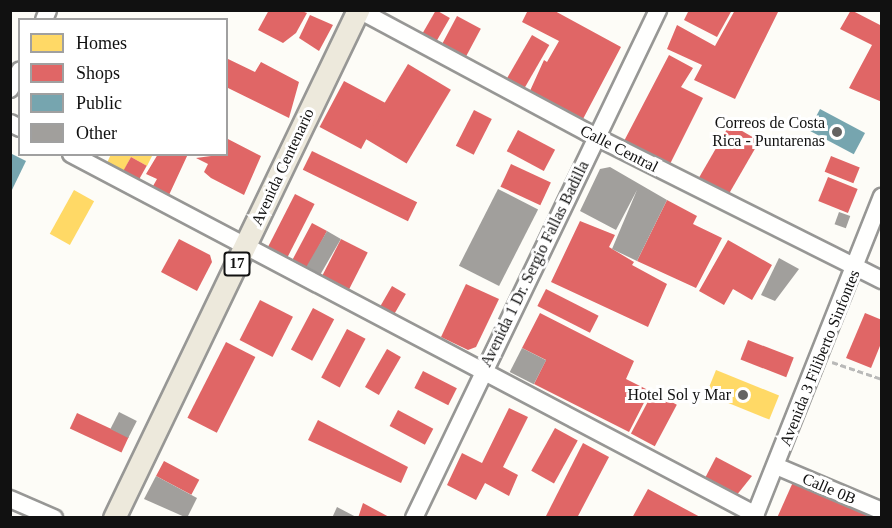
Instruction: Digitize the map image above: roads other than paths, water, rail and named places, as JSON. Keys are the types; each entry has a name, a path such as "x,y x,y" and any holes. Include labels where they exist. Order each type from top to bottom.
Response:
{"main road":[{"name":"Avenida Centenario","path":"114,518 359,10"}],"street":[{"name":"Calle Central","path":"359,10 596,137 855,270 882,280"},
{"name":"Avenida 1 Dr. Sergio Fallas Badilla","path":"414,518 658,10"},
{"path":"10,89 18,74"},
{"path":"75,156 755,516"},
{"name":"Avenida 3 Filiberto Sinfontes","path":"755,516 820,358 882,197"},
{"name":"Calle 0B","path":"776,466 882,511"},
{"path":"10,499 54,518"}],"place":[{"name":"Correos de Costa Rica - Puntarenas","path":"837,132"},
{"name":"Hotel Sol y Mar","path":"743,395"}]}
